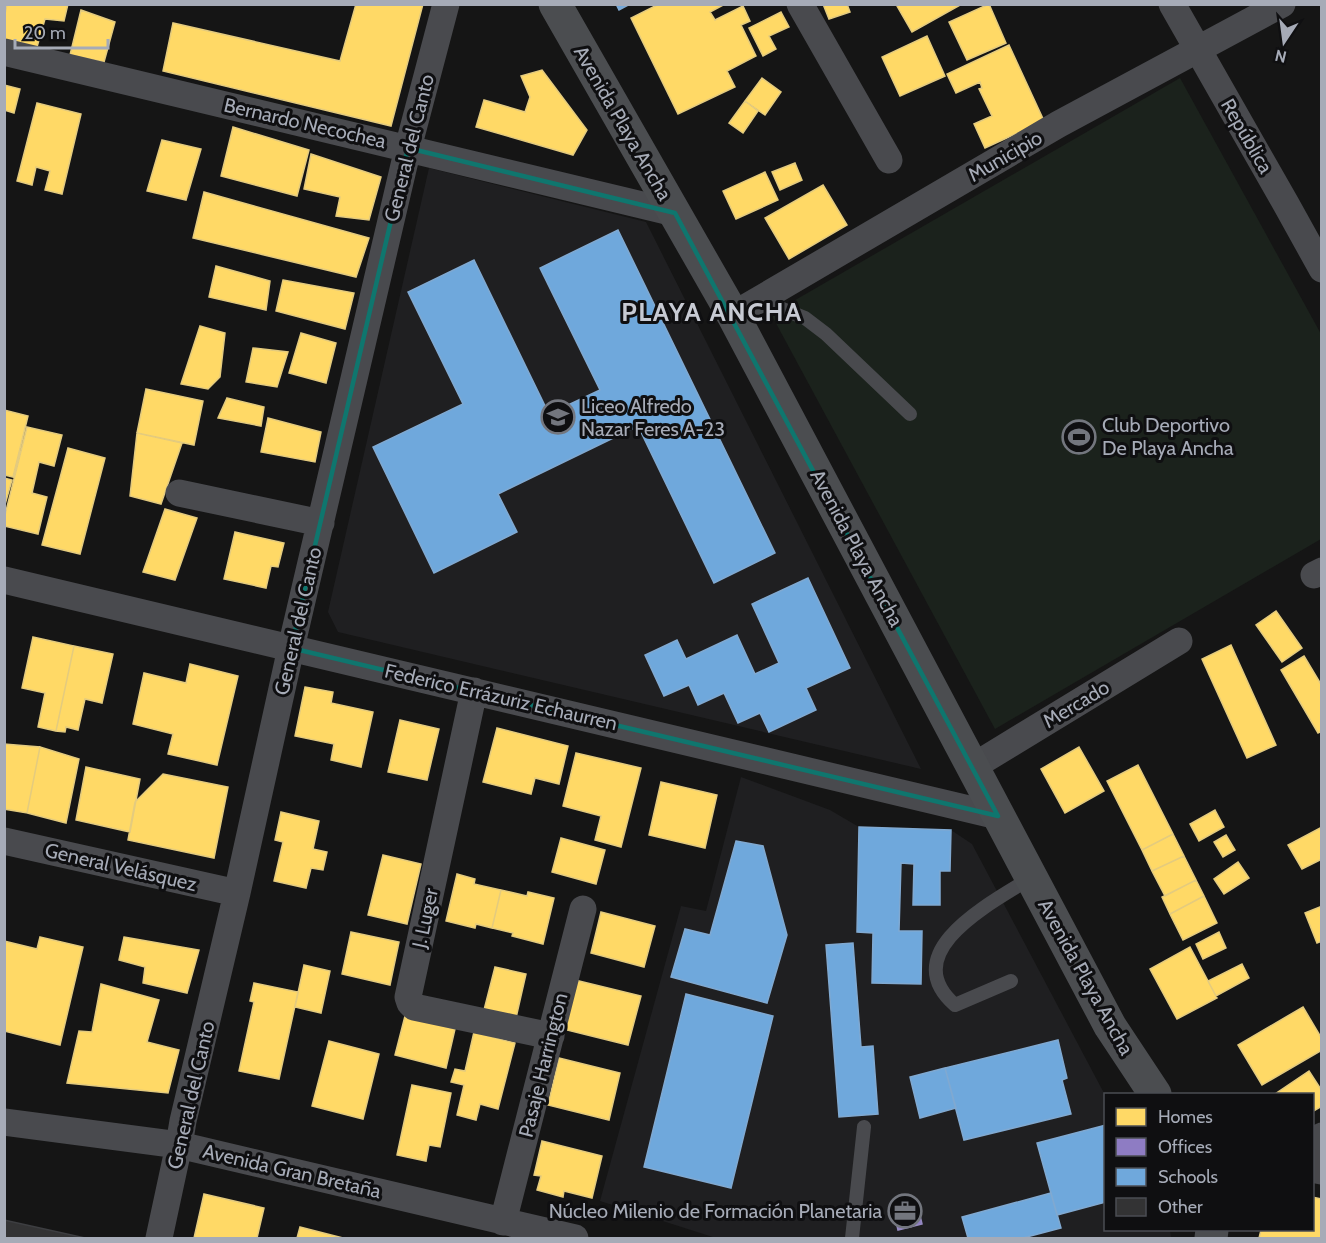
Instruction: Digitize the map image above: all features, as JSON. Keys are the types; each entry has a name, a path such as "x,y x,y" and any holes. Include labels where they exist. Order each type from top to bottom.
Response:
{"main road":[{"name":"Avenida Playa Ancha","path":"555,4 733,315 1110,1026 1154,1093"}],"street":[{"name":"General del Canto","path":"159,1239 183,1121 237,893 291,648 408,148 446,4"},
{"path":"800,4 889,160"},
{"name":"República","path":"1172,4 1322,269"},
{"name":"Municipio","path":"733,315 1059,124 1282,4"},
{"name":"Bernardo Necochea","path":"4,52 675,213"},
{"path":"179,493 321,523"},
{"name":"Federico Errázuriz Echaurren","path":"4,580 998,816"},
{"name":"Mercado","path":"974,766 1179,641"},
{"name":"J. Luger","path":"474,691 408,997 414,1007 551,1036"},
{"name":"General Velásquez","path":"4,842 237,893"},
{"name":"Pasaje Harrington","path":"503,1221 583,909"},
{"name":"Avenida Gran Bretaña","path":"4,1122 179,1145 566,1237"}],"lane":[{"path":"764,297 775,306 805,318 826,334 910,414"},
{"path":"1011,981 955,1005 946,997 937,983 936,966 939,950 951,933 1000,897 1031,878"},
{"path":"852,1239 864,1126"}],"highlighted area":[{"path":"408,148 675,213 998,816 291,648"}],"shaded area":[{"name":"Club Deportivo De Playa Ancha","path":"1180,78 1321,334 1321,539 995,729 771,314"},
{"name":"Liceo Alfredo Nazar Feres A-23","path":"429,168 646,222 921,769 338,632 328,612"},
{"path":"741,777 830,810 859,827 951,830 972,844 1104,1093 1104,1231 1170,1231 1171,1238 716,1238 600,1201 681,906 706,911"}],"building: Homes":[{"path":"7,4 68,4 64,21 45,19 37,47 4,40"},
{"path":"356,4 423,4 391,126 163,71 173,23 340,61"},
{"path":"659,4 725,4 710,12 715,20 743,6 750,21 741,25 756,56 727,71 735,87 678,114 631,18"},
{"path":"823,4 847,4 850,12 829,19"},
{"path":"900,4 962,4 912,32 897,6"},
{"path":"989,4 1006,43 967,60 949,22"},
{"path":"81,10 115,22 104,62 70,55"},
{"path":"781,12 789,27 769,36 776,49 763,56 749,28"},
{"path":"927,36 945,76 900,96 882,57"},
{"path":"1009,45 1044,121 985,148 974,124 992,116 979,89 982,88 980,82 956,93 947,74"},
{"path":"542,70 587,130 573,155 476,127 484,100 525,112 530,97 521,76"},
{"path":"762,78 781,92 765,115 745,101"},
{"path":"4,85 20,89 14,113 4,110"},
{"path":"745,101 758,111 743,133 729,123"},
{"path":"37,103 81,114 62,194 45,190 50,171 36,167 32,185 17,181"},
{"path":"233,127 309,150 297,196 221,176"},
{"path":"162,140 201,149 186,200 147,191"},
{"path":"311,154 381,177 369,220 336,216 340,197 304,189"},
{"path":"795,163 802,180 780,190 772,172"},
{"path":"765,172 778,200 736,219 723,191"},
{"path":"823,185 847,225 789,259 765,218"},
{"path":"204,192 369,238 356,277 193,238"},
{"path":"216,266 270,281 266,310 209,297"},
{"path":"283,280 354,293 345,329 276,311"},
{"path":"200,326 225,333 220,377 208,389 181,384"},
{"path":"301,333 336,343 326,383 289,373"},
{"path":"253,348 288,352 277,387 246,382"},
{"path":"146,389 203,401 194,445 137,433"},
{"path":"227,398 264,407 261,426 218,418"},
{"path":"4,410 28,416 13,477 4,475"},
{"path":"268,418 321,432 315,462 261,452"},
{"path":"27,427 62,435 54,466 39,462 32,493 47,497 38,534 4,526"},
{"path":"137,433 182,443 161,504 130,496"},
{"path":"68,448 105,458 80,554 42,545"},
{"path":"4,478 12,480 4,508"},
{"path":"165,509 197,518 175,580 143,572"},
{"path":"235,532 284,543 278,567 271,566 266,588 224,579"},
{"path":"1276,611 1302,648 1282,662 1256,625"},
{"path":"33,637 74,646 56,731 38,727 45,693 22,688"},
{"path":"1231,645 1276,745 1247,758 1202,659"},
{"path":"74,646 113,654 102,703 85,699 78,730 66,727 65,732 56,731"},
{"path":"1304,656 1322,686 1322,731 1318,733 1281,670"},
{"path":"190,664 238,676 217,765 168,754 173,734 133,724 144,673 186,683"},
{"path":"305,687 333,692 331,703 373,712 361,767 331,760 334,744 295,736"},
{"path":"400,720 439,729 427,780 388,772"},
{"path":"497,728 568,746 559,784 535,778 531,794 483,782"},
{"path":"4,744 40,747 27,813 4,809"},
{"path":"40,747 79,759 66,823 27,813"},
{"path":"1079,747 1104,791 1065,813 1041,769"},
{"path":"576,753 641,768 621,847 595,840 601,816 563,806"},
{"path":"1138,765 1173,834 1142,850 1107,781"},
{"path":"86,767 140,779 130,832 76,820"},
{"path":"163,774 228,787 214,858 128,840 135,802"},
{"path":"661,782 717,795 705,848 649,835"},
{"path":"1215,810 1224,827 1199,841 1190,824"},
{"path":"281,812 319,821 313,849 327,852 323,870 311,868 306,888 274,881 283,842 275,840"},
{"path":"1322,827 1322,859 1302,869 1288,845"},
{"path":"1173,834 1184,856 1152,871 1142,850"},
{"path":"1226,835 1235,850 1223,857 1214,842"},
{"path":"561,838 605,850 596,884 552,872"},
{"path":"383,855 421,864 407,924 368,915"},
{"path":"1184,856 1196,880 1165,896 1152,871"},
{"path":"1238,862 1249,878 1224,894 1214,879"},
{"path":"457,874 475,879 474,884 501,890 492,928 476,924 475,928 446,921"},
{"path":"1196,880 1204,896 1170,914 1162,897"},
{"path":"501,890 527,896 528,892 554,898 543,944 492,928"},
{"path":"1204,896 1217,923 1183,940 1170,914"},
{"path":"1322,906 1322,941 1317,943 1305,913"},
{"path":"601,912 655,926 644,967 591,953"},
{"path":"351,932 399,942 390,985 342,974"},
{"path":"1219,932 1226,948 1203,959 1196,944"},
{"path":"40,937 83,947 60,1045 4,1031 4,941 37,949"},
{"path":"124,937 199,950 187,993 143,983 145,967 119,960"},
{"path":"1190,947 1217,998 1177,1019 1150,969"},
{"path":"1242,964 1249,978 1216,996 1208,981"},
{"path":"304,965 330,971 321,1013 295,1007"},
{"path":"495,967 526,974 516,1018 484,1010"},
{"path":"575,980 641,996 628,1045 563,1029"},
{"path":"254,983 298,992 279,1079 239,1071 254,1002 250,1001"},
{"path":"101,984 159,1000 147,1042 179,1050 168,1093 67,1083 79,1031 92,1032"},
{"path":"1303,1007 1322,1039 1322,1050 1262,1085 1238,1045"},
{"path":"405,1016 455,1029 446,1068 395,1055"},
{"path":"474,1032 515,1043 498,1109 480,1104 476,1120 457,1115 464,1085 451,1082 455,1069 465,1071"},
{"path":"329,1041 379,1054 363,1119 312,1106"},
{"path":"559,1058 620,1073 609,1120 548,1105"},
{"path":"1309,1071 1322,1091 1322,1106 1314,1111 1314,1093 1276,1093"},
{"path":"412,1085 451,1093 440,1147 429,1145 426,1161 397,1155"},
{"path":"542,1141 602,1156 592,1198 564,1191 563,1197 537,1190 541,1176 534,1175"},
{"path":"204,1194 264,1208 257,1238 194,1238"},
{"path":"1314,1197 1322,1199 1322,1238 1259,1238 1261,1231 1314,1231"},
{"path":"300,1227 343,1238 297,1238"}],"building: Offices":[{"path":"917,1203 922,1224 898,1230 893,1208"}],"building: Schools":[{"path":"616,4 630,4 619,10"},
{"path":"618,230 775,553 714,583 638,426 498,494 517,532 434,573 373,447 463,404 408,292 474,260 549,414 600,390 540,268"},
{"path":"808,578 850,668 806,688 816,710 769,732 760,713 738,723 724,693 698,705 689,685 664,696 645,655 677,640 686,659 737,635 755,674 779,663 752,604"},
{"path":"859,827 951,830 950,871 940,871 940,905 913,905 914,864 901,863 899,931 922,931 921,984 872,983 873,933 857,932"},
{"path":"736,841 763,846 787,935 767,1003 671,977 685,929 710,935"},
{"path":"853,943 861,1047 873,1046 878,1114 839,1117 826,945"},
{"path":"686,994 773,1016 731,1188 644,1167"},
{"path":"1058,1040 1067,1078 1062,1080 1071,1114 964,1140 945,1068"},
{"path":"945,1068 956,1108 920,1118 910,1077"},
{"path":"1104,1126 1104,1203 1057,1215 1037,1143"},
{"path":"1051,1193 1061,1228 1023,1238 968,1238 962,1217"}],"building: Other":[{"path":"4,1220 85,1238 4,1238"}],"place":[{"name":"Liceo Alfredo Nazar Feres A-23","path":"558,417"},
{"name":"Club Deportivo De Playa Ancha","path":"1079,437"},
{"name":"Núcleo Milenio de Formación Planetaria","path":"905,1211"}],"district":[{"name":"PLAYA ANCHA","path":"712,312"}]}
